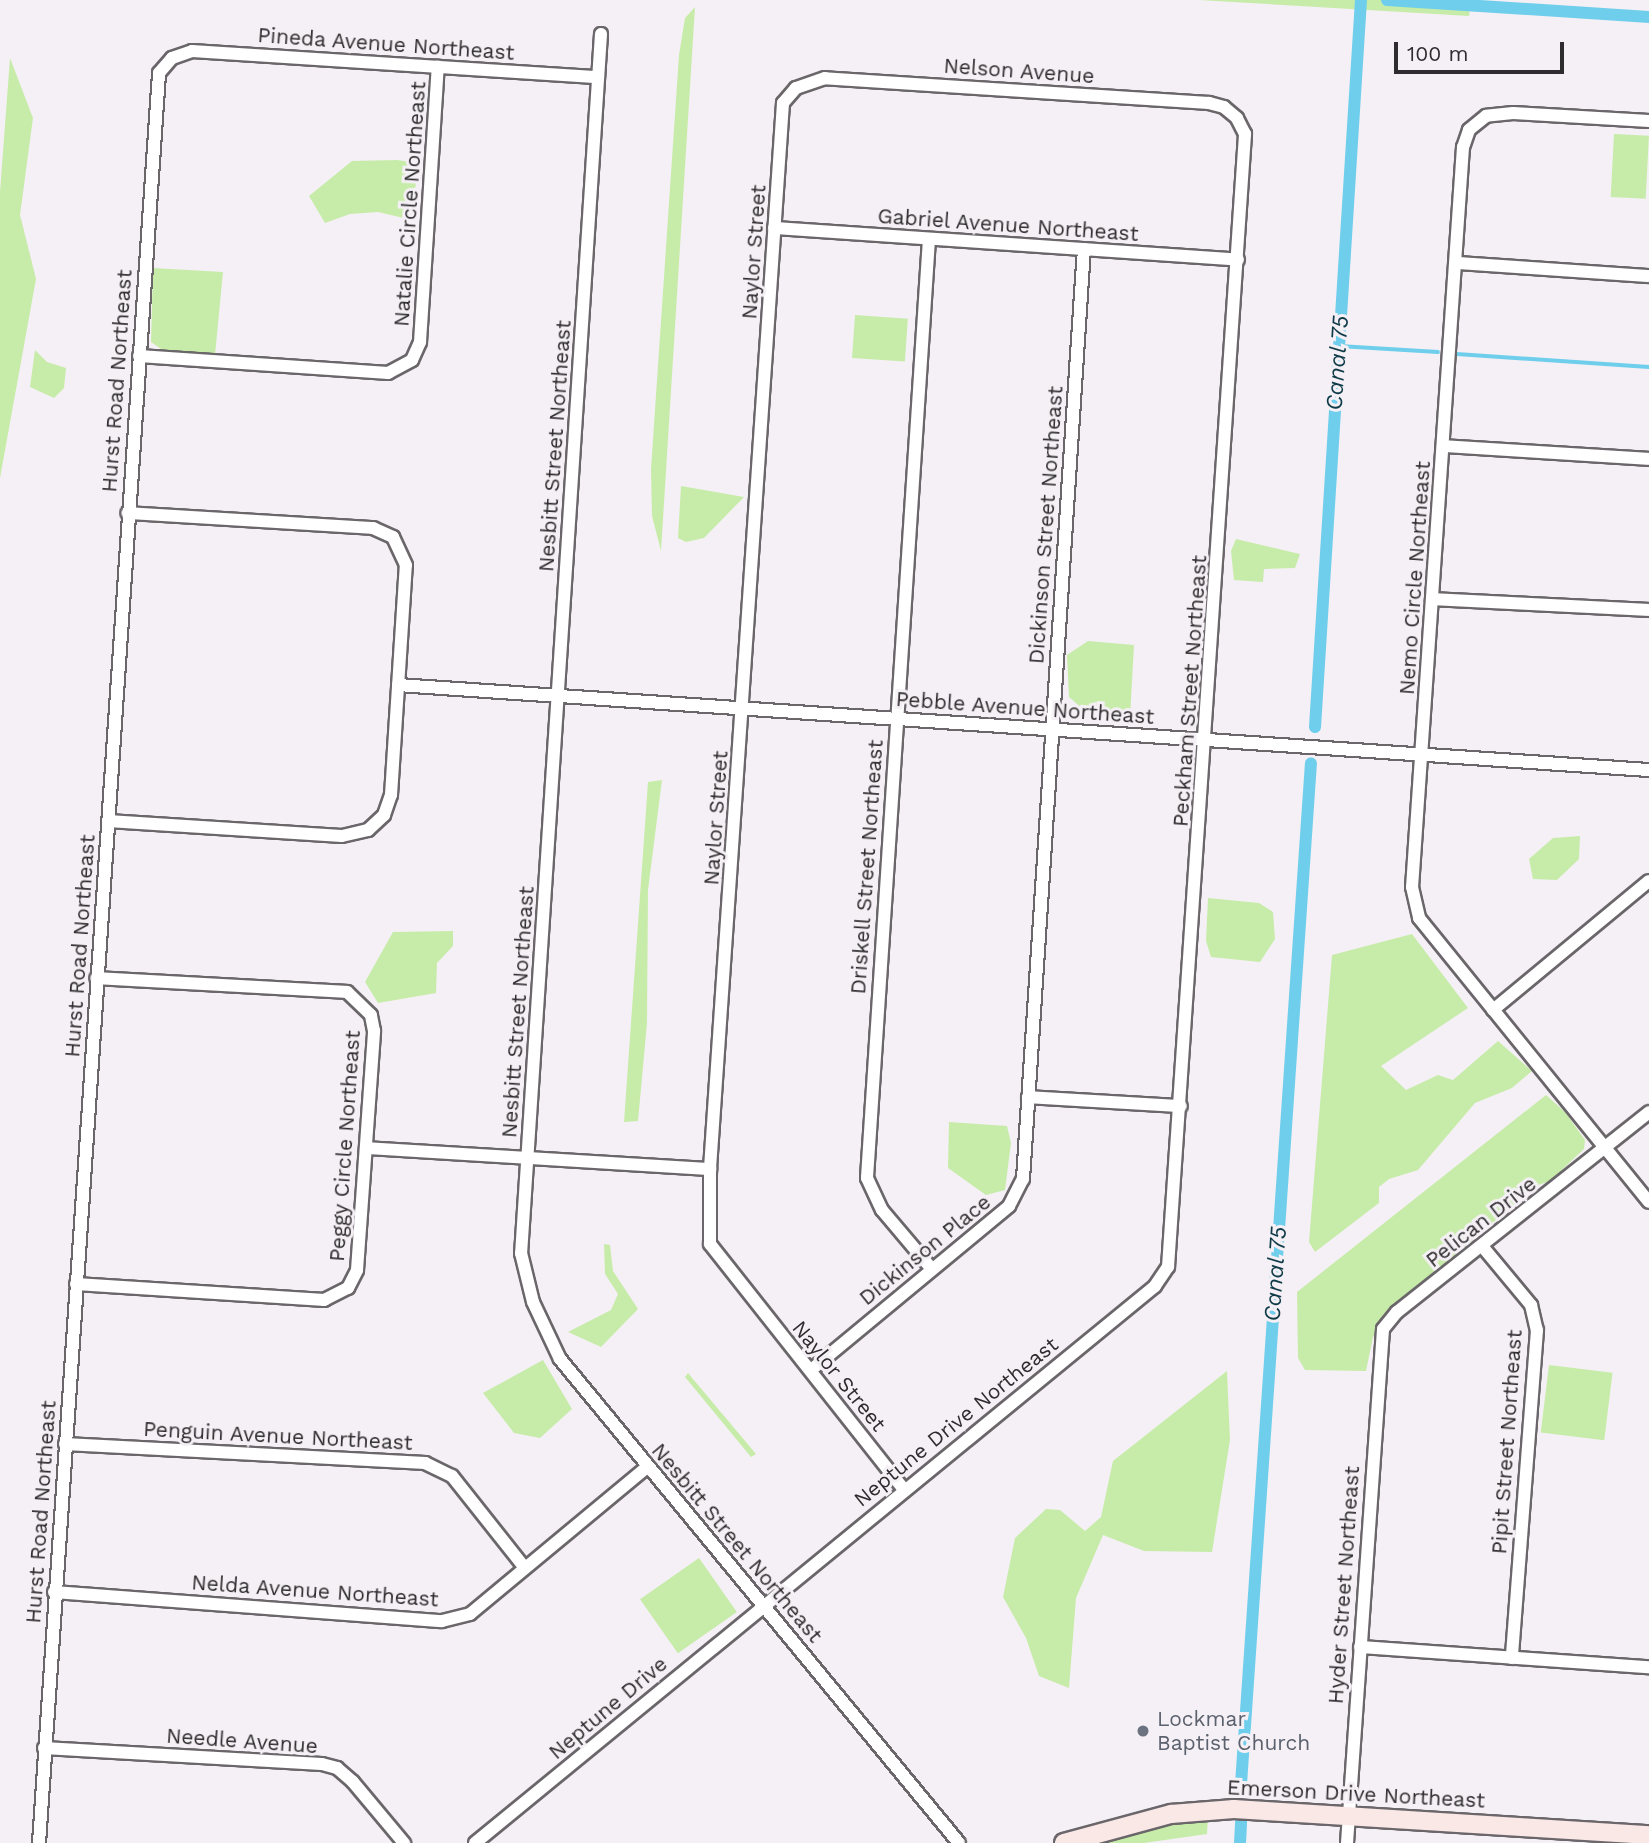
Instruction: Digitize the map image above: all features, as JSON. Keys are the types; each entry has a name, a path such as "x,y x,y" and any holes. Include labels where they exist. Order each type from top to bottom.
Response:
{"street":[{"name":"Nesbitt Street Northeast","path":"601,34 521,1253 533,1302 560,1359 647,1467 765,1603 959,1843"},
{"name":"Pineda Avenue Northeast","path":"173,58 192,51 598,77"},
{"name":"Hurst Road Northeast","path":"39,1843 156,91 159,74 173,58"},
{"name":"Natalie Circle Northeast","path":"139,356 388,373 412,360 420,342 438,67"},
{"name":"Nelson Avenue","path":"796,88 825,78 1209,103 1224,107 1237,118"},
{"name":"Naylor Street","path":"796,88 783,103 710,1169 710,1244 903,1488"},
{"name":"Nemo Circle Northeast","path":"1649,121 1513,113 1486,116 1469,130 1464,147 1412,887 1419,918 1649,1202"},
{"name":"Peckham Street Northeast","path":"1168,1267 1207,739 1238,260 1245,134 1237,118"},
{"name":"Gabriel Avenue Northeast","path":"774,228 1238,260"},
{"name":"Driskell Street Northeast","path":"929,239 867,1178 883,1210 931,1268"},
{"name":"Dickinson Street Northeast","path":"1028,1097 1084,250"},
{"path":"1457,263 1649,276"},
{"path":"1443,446 1649,459"},
{"path":"108,821 342,836 368,830 384,815 391,795 406,565 393,537 373,528 127,513"},
{"path":"1432,600 1649,610"},
{"name":"Pebble Avenue Northeast","path":"398,685 1649,770"},
{"path":"1493,1010 1649,881"},
{"name":"Peggy Circle Northeast","path":"76,1284 324,1300 348,1288 357,1270 374,1031 371,1015 359,999 347,992 96,978"},
{"path":"1028,1097 1181,1106"},
{"name":"Dickinson Place","path":"811,1370 1009,1206 1023,1180 1028,1097"},
{"name":"Pelican Drive","path":"1383,1329 1397,1312 1649,1112"},
{"path":"366,1147 710,1169"},
{"name":"Pipit Street Northeast","path":"1482,1246 1531,1306 1537,1330 1512,1658"},
{"name":"Neptune Drive Northeast","path":"765,1603 903,1488 1155,1286 1168,1267"},
{"name":"Hyder Street Northeast","path":"1347,1843 1383,1329"},
{"name":"Penguin Avenue Northeast","path":"65,1444 425,1463 452,1476 525,1568"},
{"name":"Nelda Avenue Northeast","path":"54,1592 442,1620 470,1614 647,1467"},
{"name":"Neptune Drive","path":"475,1843 765,1603"},
{"path":"1360,1647 1649,1667"},
{"name":"Needle Avenue","path":"44,1748 321,1764 337,1768 353,1782 404,1843"},
{"name":"Emerson Drive Northeast","path":"1065,1843 1171,1814 1234,1809 1349,1814 1649,1835"}],"green space":[{"path":"1199,0 1471,0 1469,16"},
{"path":"695,7 661,551 652,516 651,469 679,55 685,18"},
{"path":"10,58 33,118 20,215 36,279 0,478 0,192"},
{"path":"1614,134 1649,136 1646,199 1611,197"},
{"path":"397,160 418,163 412,220 378,212 350,214 325,223 309,196 352,161"},
{"path":"153,268 223,272 215,355 164,351 151,342"},
{"path":"855,315 908,319 905,362 852,358"},
{"path":"35,350 47,362 66,368 64,388 54,398 30,387"},
{"path":"681,486 744,497 704,538 686,542 678,538"},
{"path":"1236,539 1300,554 1295,568 1264,569 1263,582 1234,580 1231,551"},
{"path":"1088,641 1134,645 1130,717 1093,718 1069,697 1067,655"},
{"path":"662,780 648,890 647,1023 638,1121 624,1122 648,782"},
{"path":"1580,836 1579,859 1557,880 1533,879 1529,859 1553,838"},
{"path":"1208,898 1259,903 1273,912 1275,939 1260,962 1211,957 1206,941"},
{"path":"453,931 453,946 437,963 436,993 378,1003 365,982 393,932"},
{"path":"1412,934 1468,1008 1381,1066 1406,1090 1438,1075 1453,1080 1498,1041 1532,1071 1512,1088 1475,1103 1418,1170 1389,1179 1379,1187 1379,1203 1315,1252 1309,1242 1332,955"},
{"path":"1546,1095 1565,1112 1585,1140 1584,1149 1550,1181 1520,1191 1517,1202 1399,1302 1373,1337 1366,1371 1305,1370 1298,1358 1297,1292"},
{"path":"949,1122 1007,1126 1011,1143 1005,1190 986,1195 948,1168"},
{"path":"604,1244 610,1245 613,1271 638,1309 601,1347 568,1332 611,1310 618,1294 605,1274"},
{"path":"543,1360 572,1409 540,1438 514,1433 483,1393"},
{"path":"1549,1365 1613,1373 1604,1440 1541,1432"},
{"path":"1227,1371 1230,1440 1212,1552 1144,1551 1103,1535 1076,1598 1069,1688 1039,1676 1026,1638 1003,1597 1015,1538 1046,1509 1060,1510 1085,1531 1101,1517 1113,1461"},
{"path":"688,1373 756,1454 751,1457 685,1377"},
{"path":"699,1558 737,1612 678,1653 640,1599"},
{"path":"1208,1817 1207,1834 1144,1843 1083,1843 1172,1820"}],"waterway":[{"name":"Canal 75","path":"1315,727 1361,0"},
{"path":"1387,0 1649,17"},
{"path":"1339,346 1438,352"},
{"path":"1457,354 1649,367"},
{"name":"Canal 75","path":"1241,1784 1311,763"},
{"name":"Canal 75","path":"1240,1843 1241,1822"}],"place":[{"name":"Lockmar Baptist Church","path":"1143,1731"}]}
